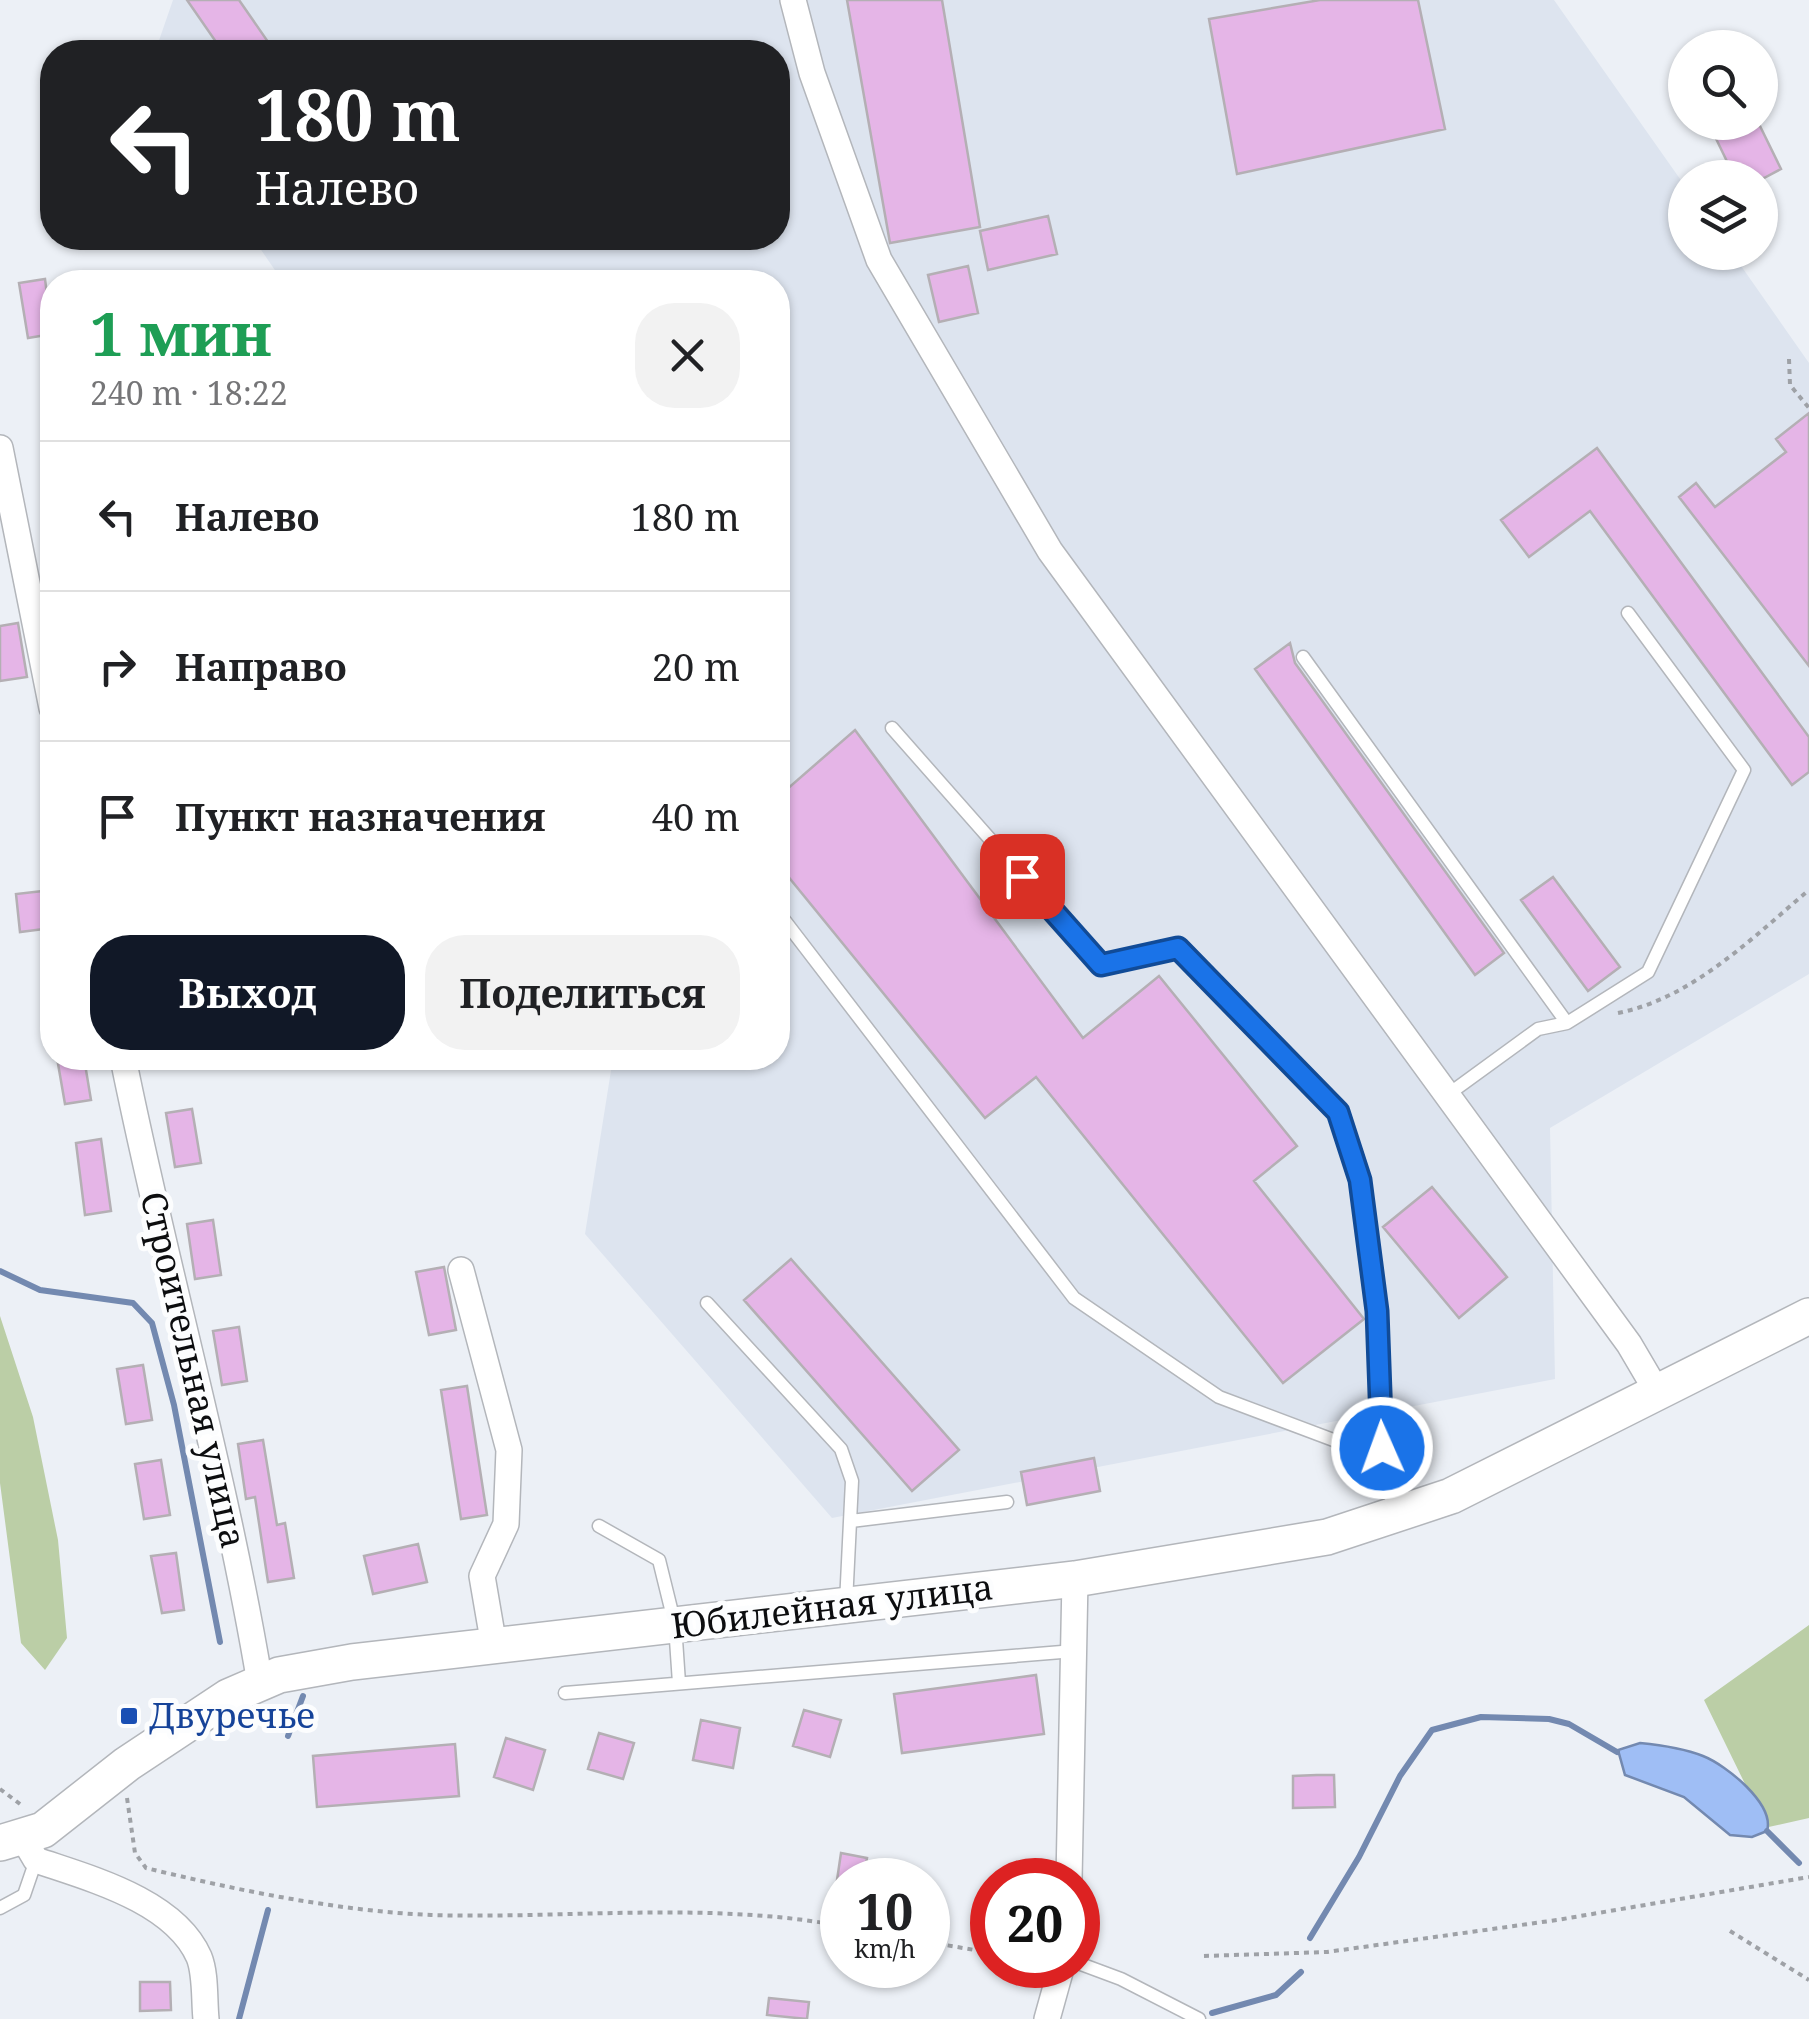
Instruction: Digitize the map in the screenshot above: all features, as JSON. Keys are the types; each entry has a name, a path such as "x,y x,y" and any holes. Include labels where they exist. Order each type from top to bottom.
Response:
{"main road":[{"name":"Юбилейная улица","path":"20,1847 127,1764 228,1696 279,1675 352,1662 1075,1579 1327,1537 1452,1496 1809,1316"}],"street":[{"path":"793,0 812,72 879,260 1050,552 1628,1344 1659,1394"},
{"path":"0,448 40,648"},
{"name":"Строительная улица","path":"125,1070 157,1224 242,1574 260,1683"},
{"path":"461,1270 508,1450 506,1524 482,1576 494,1646"},
{"path":"1070,1858 1075,1579"},
{"path":"20,1847 114,1889 176,1927 200,1959 206,2019"},
{"path":"1047,2019 1056,1988"}],"lane":[{"path":"1446,1096 1538,1029 1567,1023 1648,972 1744,770 1628,613"},
{"path":"1303,657 1567,1023"},
{"path":"892,728 1101,965 1178,948 1338,1112 1363,1199 1377,1311 1382,1448 1405,1513"},
{"path":"790,928 1074,1298 1219,1397 1344,1444 1405,1513"},
{"path":"707,1303 840,1449 852,1481 846,1606"},
{"path":"851,1521 1007,1502"},
{"path":"599,1526 659,1560 676,1625 680,1683"},
{"path":"564,1692 1076,1651"},
{"path":"0,1908 24,1895 20,1847"},
{"path":"1100,1971 1199,2019"}],"path":[{"path":"1789,359 1790,385 1809,408"},
{"path":"1567,1023 1638,1009 1716,968 1809,890"},
{"path":"127,1764 136,1853 146,1868 235,1890 429,1914 734,1913 820,1923"},
{"path":"1204,1956 1327,1952 1557,1920 1809,1877"},
{"path":"1730,1931 1809,1980"}],"shaded area":[{"path":"173,0 1554,0 1668,162 1668,270 1744,270 1809,363 1809,974 1550,1128 1555,1379 832,1518 585,1234 611,1070 790,1070 790,270 275,270 261,250 790,250 790,40 159,40"}],"green space":[{"path":"0,1316 33,1417 58,1540 67,1638 45,1670 21,1643 0,1483"},
{"path":"1809,1625 1809,1818 1755,1830 1747,1788 1704,1700"}],"water":[{"path":"1640,1743 1688,1751 1724,1768 1747,1787 1764,1809 1767,1831 1752,1837 1730,1835 1684,1797 1625,1775 1618,1750"}],"building":[{"path":"187,0 239,0 267,40 215,40"},
{"path":"847,0 942,0 980,227 890,243"},
{"path":"1320,0 1418,0 1445,129 1237,174 1209,19"},
{"path":"1717,140 1767,140 1777,160 1726,160"},
{"path":"1048,216 1057,254 988,270 980,231"},
{"path":"968,266 978,313 939,322 928,275"},
{"path":"40,280 40,336 28,338 19,283"},
{"path":"1809,413 1809,666 1679,497 1696,483 1715,507 1786,452 1776,439"},
{"path":"1597,448 1809,737 1809,772 1792,785 1590,511 1529,557 1501,520"},
{"path":"18,623 27,677 0,681 0,626"},
{"path":"1290,643 1295,663 1504,953 1475,975 1255,669"},
{"path":"855,730 1083,1038 1159,976 1297,1146 1254,1181 1364,1319 1283,1383 1036,1077 985,1118 790,879 790,787"},
{"path":"1553,877 1620,967 1588,991 1521,900"},
{"path":"40,891 40,930 20,932 16,894"},
{"path":"59,1070 86,1070 91,1100 65,1104"},
{"path":"192,1109 201,1163 175,1167 166,1113"},
{"path":"101,1139 111,1211 85,1215 76,1143"},
{"path":"1432,1187 1507,1277 1459,1318 1383,1227"},
{"path":"213,1220 221,1275 195,1279 187,1224"},
{"path":"791,1259 959,1450 912,1491 744,1300"},
{"path":"444,1267 456,1330 429,1335 416,1272"},
{"path":"239,1327 247,1381 222,1385 213,1331"},
{"path":"143,1365 152,1420 126,1424 117,1369"},
{"path":"467,1386 487,1515 461,1519 441,1390"},
{"path":"263,1440 277,1525 285,1523 294,1578 268,1582 255,1497 246,1499 238,1444"},
{"path":"1094,1458 1100,1491 1027,1505 1021,1472"},
{"path":"161,1460 170,1515 144,1519 135,1464"},
{"path":"418,1544 427,1582 373,1594 364,1556"},
{"path":"176,1553 184,1610 162,1613 151,1556"},
{"path":"1036,1675 1044,1734 902,1753 894,1694"},
{"path":"804,1710 841,1720 830,1757 793,1746"},
{"path":"701,1720 740,1728 733,1768 693,1760"},
{"path":"599,1733 634,1743 623,1779 588,1769"},
{"path":"506,1738 545,1750 533,1790 494,1777"},
{"path":"455,1744 459,1796 317,1807 313,1756"},
{"path":"1334,1775 1335,1807 1293,1808 1293,1776"},
{"path":"841,1853 867,1858 840,1858"},
{"path":"140,1982 170,1982 171,2010 140,2011"},
{"path":"769,1998 809,2002 807,2019 767,2015"}],"waterway":[{"path":"0,1271 40,1290 133,1303 152,1323 174,1405 220,1642"},
{"path":"288,1736 303,1696"},
{"path":"1310,1938 1359,1857 1400,1776 1432,1730 1481,1717 1549,1719 1569,1724 1617,1752"},
{"path":"1767,1831 1799,1863"},
{"path":"239,2019 268,1910"},
{"path":"1212,2013 1276,1995 1301,1972"}],"place":[{"name":"Двуречье","path":"129,1716"}],"route":[{"path":"1022,876 1101,965 1178,948 1338,1112 1360,1180 1377,1311 1382,1448"}]}
